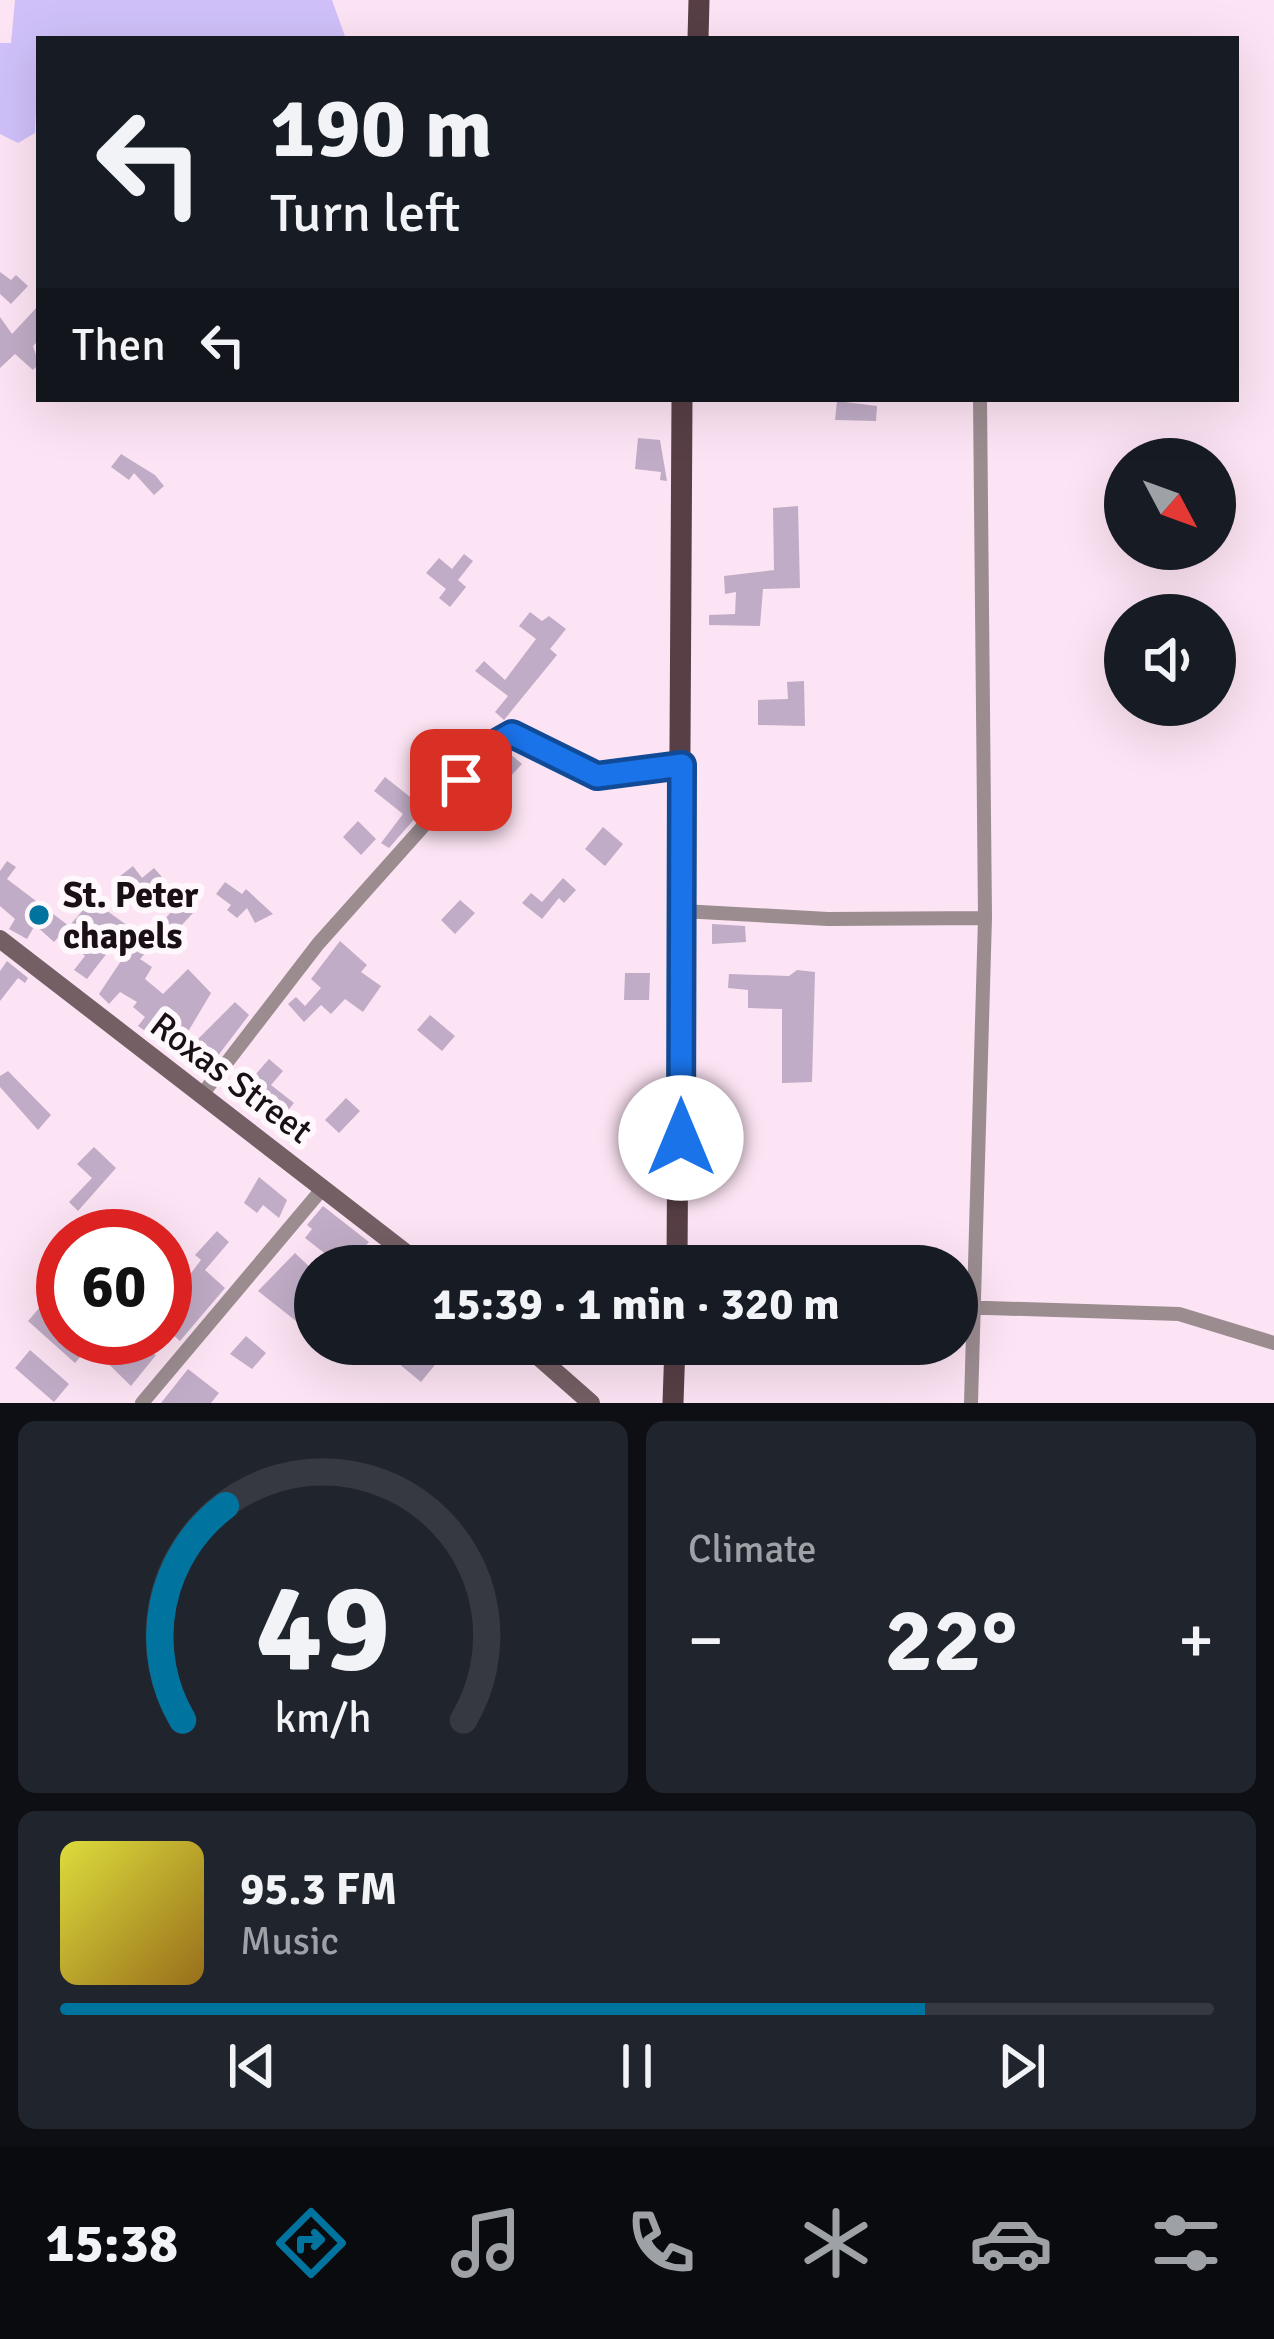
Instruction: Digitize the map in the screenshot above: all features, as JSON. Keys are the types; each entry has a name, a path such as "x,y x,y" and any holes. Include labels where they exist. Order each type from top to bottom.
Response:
{"main road":[{"path":"698,36 699,0"},
{"path":"677,1245 682,402"},
{"name":"Roxas Street","path":"0,940 397,1245"},
{"path":"548,1365 591,1403"},
{"path":"673,1403 674,1365"}],"street":[{"path":"976,1245 985,918 980,402"},
{"path":"201,1096 318,944 503,737 523,738 597,776 682,765"},
{"path":"682,911 828,919 985,918"},
{"path":"142,1403 323,1188"},
{"path":"978,1306 1179,1314 1274,1342"},
{"path":"971,1403 972,1365"}],"shaded area":[{"path":"15,0 332,0 345,36 36,36 35,133 18,143 0,134 0,43 11,43"}],"building":[{"path":"0,272 11,280 16,275 28,286 11,304 0,294"},
{"path":"36,308 33,370 15,354 0,368 0,317 12,334"},
{"path":"837,402 877,406 876,421 835,420"},
{"path":"638,438 660,440 667,481 660,480 661,472 635,469"},
{"path":"121,454 164,486 154,495 134,473 129,480 111,467"},
{"path":"798,506 800,588 763,589 760,626 709,625 709,615 735,614 736,592 725,594 724,576 774,570 773,508"},
{"path":"464,554 473,561 458,580 466,587 450,607 439,598 446,589 426,573 439,558 452,569"},
{"path":"530,612 542,621 549,616 566,629 550,649 557,655 504,720 495,712 508,696 475,671 484,661 505,680 536,639 519,626"},
{"path":"804,681 805,726 758,725 758,700 788,699 787,682"},
{"path":"508,752 522,764 497,791 506,799 490,816 467,795"},
{"path":"385,777 424,808 389,848 381,843 403,814 374,791"},
{"path":"358,821 376,839 361,855 343,837"},
{"path":"603,827 623,844 605,866 585,849"},
{"path":"7,861 16,867 7,879 69,926 92,900 128,926 87,979 74,970 85,956 61,934 54,942 35,925 27,939 9,929 15,919 0,906 0,871"},
{"path":"133,866 142,878 154,868 162,877 131,901 115,880"},
{"path":"563,878 576,890 564,903 559,898 542,919 522,903 531,893 542,902"},
{"path":"225,882 242,894 246,889 273,914 255,923 247,908 237,918 227,910 231,905 216,894"},
{"path":"170,885 194,912 163,945 151,934 173,910 160,896"},
{"path":"460,900 475,913 455,934 441,920"},
{"path":"712,924 745,926 746,942 712,944"},
{"path":"143,928 157,940 140,959 152,967 145,979 163,994 188,969 211,993 176,1052 138,1026 145,1017 133,1007 137,1002 120,992 109,1004 99,994"},
{"path":"340,941 367,965 361,972 381,986 363,1012 345,999 331,1014 321,1005 304,1022 288,1004 296,997 305,1006 321,988 311,979"},
{"path":"7,961 28,978 25,983 18,978 0,1001 0,971"},
{"path":"797,970 815,972 812,1082 782,1083 782,1009 748,1008 748,990 728,988 729,974 789,976"},
{"path":"625,973 650,973 649,1000 624,1000"},
{"path":"235,1002 249,1015 204,1074 181,1056"},
{"path":"430,1015 455,1036 442,1051 417,1030"},
{"path":"269,1059 283,1071 271,1085 294,1103 275,1126 260,1114 270,1102 248,1083"},
{"path":"8,1071 51,1115 38,1130 0,1087 0,1076"},
{"path":"346,1098 360,1111 339,1133 325,1120"},
{"path":"94,1147 116,1168 80,1209 69,1202 92,1178 77,1164"},
{"path":"259,1177 287,1200 279,1218 263,1205 257,1213 244,1203"},
{"path":"323,1206 369,1242 314,1245 305,1238 312,1229 307,1225"},
{"path":"217,1231 229,1242 205,1270 225,1288 192,1327 192,1272 201,1260 195,1255"},
{"path":"294,1254 294,1319 258,1291"},
{"path":"246,1336 266,1353 252,1369 230,1354"},
{"path":"30,1350 36,1355 36,1365 47,1365 69,1384 54,1402 15,1368"},
{"path":"110,1365 148,1365 131,1386"},
{"path":"400,1365 435,1365 421,1382"},
{"path":"188,1369 219,1393 211,1403 161,1403"}],"place":[{"name":"St. Peter chapels","path":"39,915"}],"route":[{"path":"461,780 489,747 512,734 597,776 682,765 681,1138"}]}
